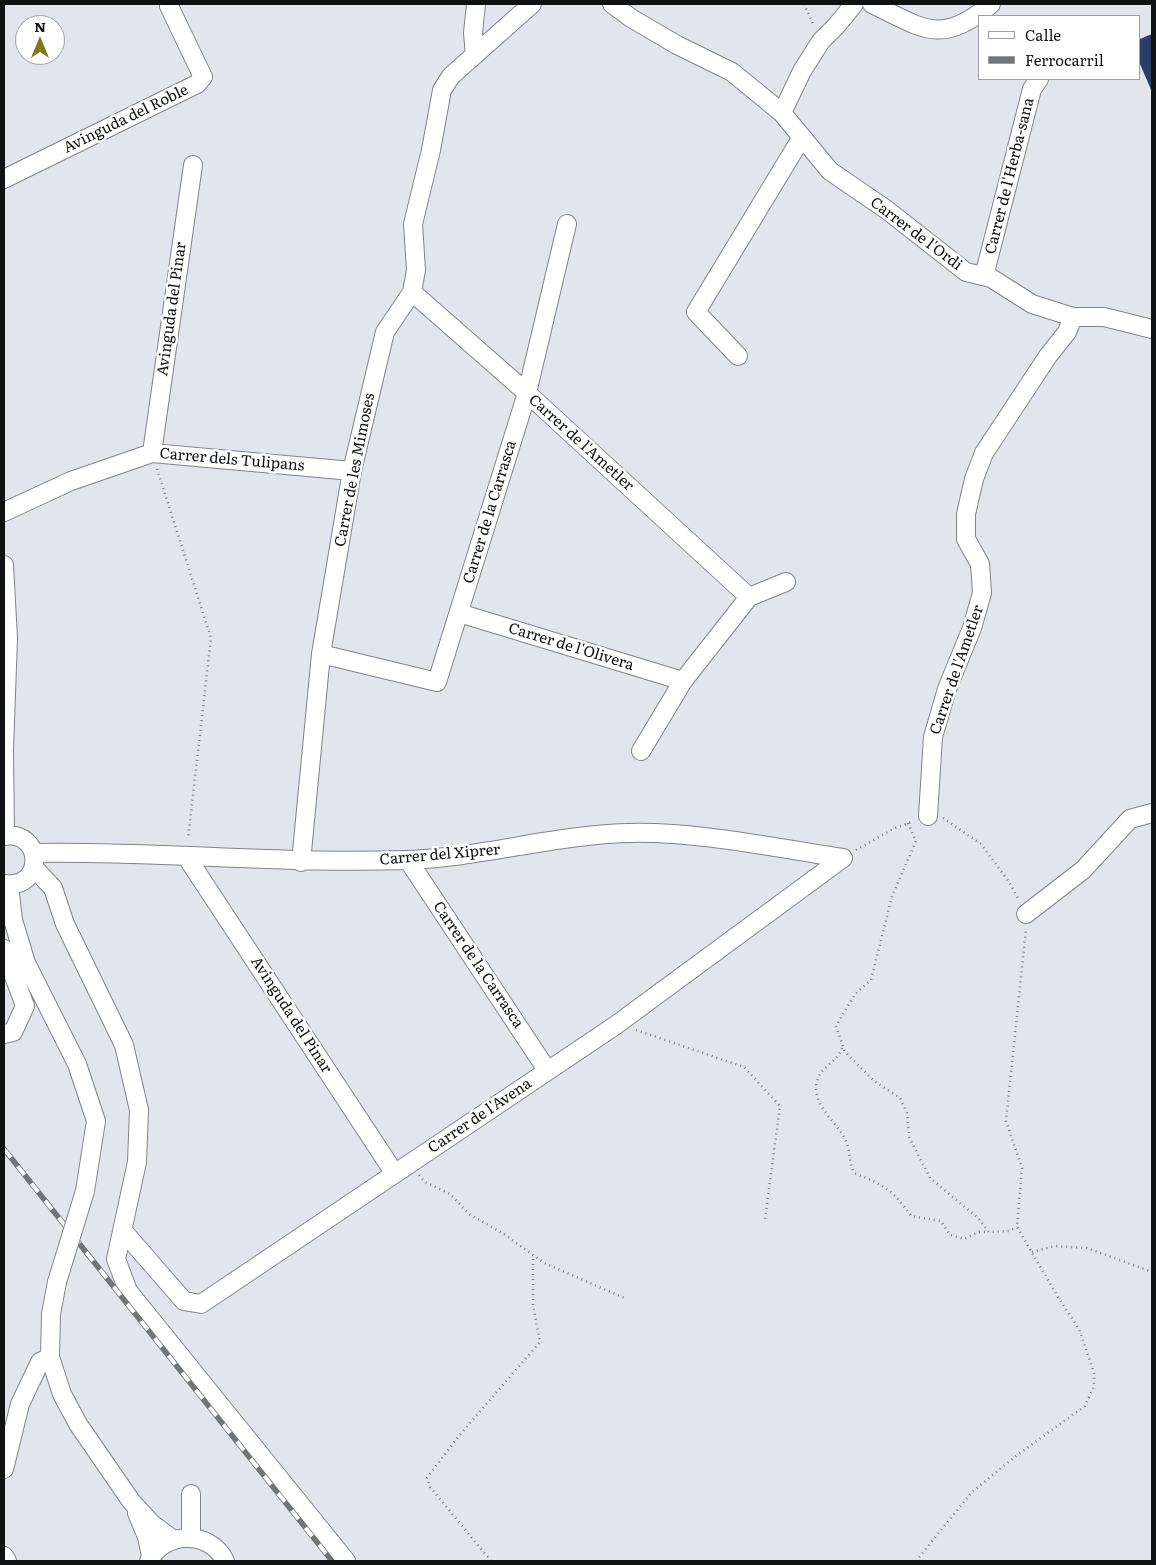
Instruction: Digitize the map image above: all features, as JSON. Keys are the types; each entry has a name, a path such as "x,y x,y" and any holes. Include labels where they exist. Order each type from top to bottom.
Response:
{"street":[{"path":"475,55 472,33 476,4"},
{"path":"475,55 532,4"},
{"name":"Carrer de l'Ordi","path":"612,4 631,18 677,45 732,72 782,113 830,171 887,210 966,272 991,278 1032,304 1073,317 1104,317 1152,330"},
{"path":"782,113 802,71 821,41 854,4"},
{"path":"872,4 920,28 944,30 971,21 978,15"},
{"path":"978,15 991,4"},
{"name":"Avinguda del Roble","path":"4,178 197,84 203,77 169,6"},
{"name":"Carrer de les Mimoses","path":"300,862 321,654 352,471 385,332 412,292 416,270 413,224 431,150 442,90 451,76 475,55"},
{"name":"Carrer de l'Herba-sana","path":"984,276 1032,88 1038,80"},
{"path":"738,356 696,312 802,137"},
{"name":"Avinguda del Pinar","path":"152,453 192,165"},
{"name":"Carrer de la Carrasca","path":"321,654 437,682 527,393 567,224"},
{"name":"Carrer de l'Ametler","path":"412,292 527,393 749,596"},
{"name":"Carrer de l'Ametler","path":"928,816 933,736 947,689 972,628 982,593 980,564 966,539 966,514 974,480 984,453 1048,356 1067,332 1073,317"},
{"name":"Carrer dels Tulipans","path":"4,512 71,481 152,453 352,471"},
{"path":"4,564 8,638 4,750 5,836 20,837 31,846 34,860 53,888 65,924 124,1045 139,1110 137,1162 116,1259 128,1290 346,1561"},
{"path":"641,752 683,681 749,596 786,582"},
{"name":"Carrer de l'Olivera","path":"459,613 683,681"},
{"path":"1026,914 1084,870 1130,819 1152,814"},
{"name":"Carrer del Xiprer","path":"34,860 92,852 300,862 408,860 513,848 565,838 629,833 695,838 843,858"},
{"name":"Avinguda del Pinar","path":"186,856 395,1174"},
{"name":"Carrer de l'Avena","path":"123,1231 184,1301 201,1304 616,1025 843,858"},
{"path":"34,860 24,880 7,884 14,920 26,963 77,1064 96,1122 85,1191 57,1282 51,1314 50,1357 62,1394 74,1416 131,1501 152,1524 182,1539 203,1541 214,1547 225,1561"},
{"name":"Carrer de la Carrasca","path":"408,860 547,1070"},
{"path":"4,948 25,1006 13,1032 4,1034"},
{"path":"4,1469 20,1404 40,1362 50,1357"},
{"path":"182,1539 191,1494"},
{"path":"131,1501 147,1538 150,1559"},
{"path":"150,1559 161,1546 182,1539"},
{"path":"4,1556 7,1561"}],"path":[{"path":"804,4 821,41"},
{"path":"152,453 211,638 186,856"},
{"path":"843,858 893,829 908,823 928,816 946,818 981,844 1009,882 1026,914 1006,1121 1022,1168 1017,1227 1079,1329 1094,1373 1094,1386 1085,1406 1016,1456 972,1492 916,1561"},
{"path":"908,823 916,842 892,896 871,980 854,994 836,1026 844,1052 874,1082 900,1098 907,1113 909,1137 930,1178 978,1218 989,1232"},
{"path":"616,1025 744,1066 780,1106 765,1219"},
{"path":"843,1046 838,1058 822,1070 817,1082 819,1101 844,1137 849,1148 848,1161 854,1173 881,1184 895,1194 911,1216 941,1221 950,1235 964,1239 979,1232 1009,1231 1017,1227"},
{"path":"410,1164 425,1182 450,1194 469,1214 504,1234 544,1263 627,1298"},
{"path":"1032,1252 1055,1246 1087,1248 1152,1272"},
{"path":"491,1561 430,1487 427,1478 458,1437 540,1342 533,1305 533,1255"}],"building":[{"path":"1152,34 1152,92 1141,66 1141,39"}],"railway":[{"path":"4,1149 332,1561"}]}
